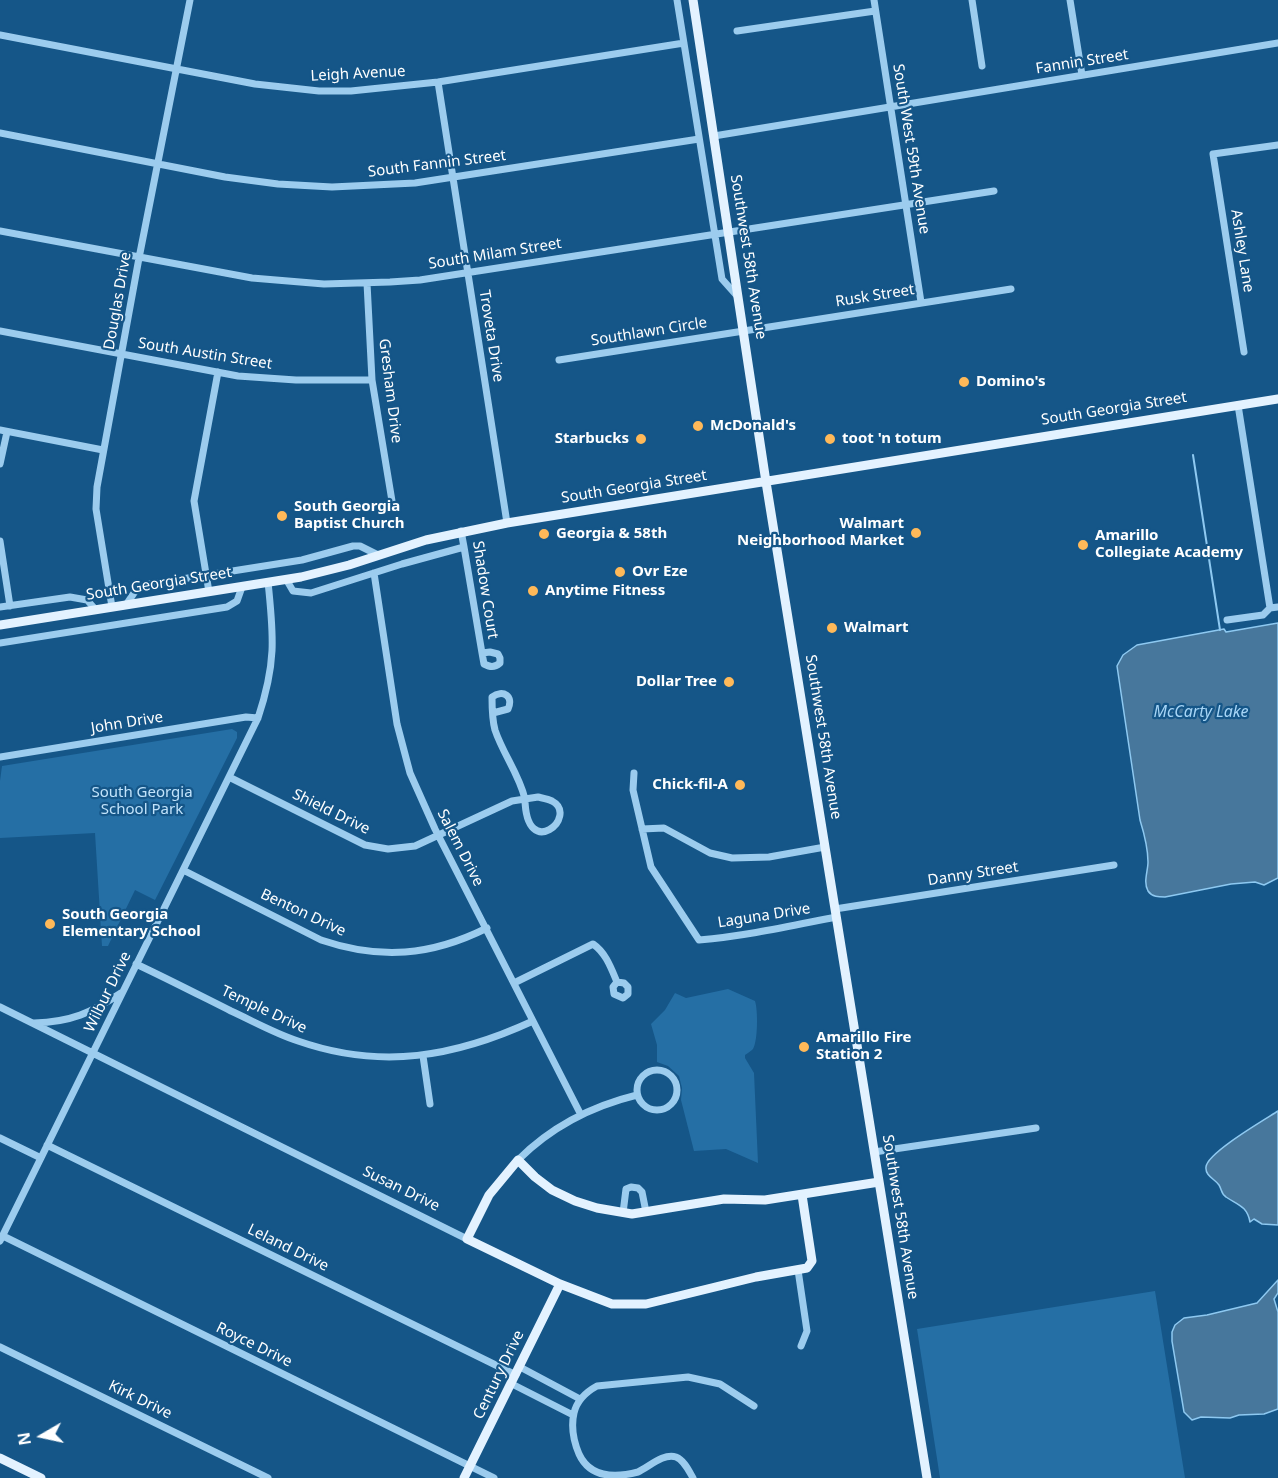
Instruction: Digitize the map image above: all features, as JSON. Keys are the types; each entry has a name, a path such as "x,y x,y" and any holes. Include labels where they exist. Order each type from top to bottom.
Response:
{"main road":[{"name":"Southwest 58th Avenue","path":"693,0 766,482 927,1478"},
{"name":"South Georgia Street","path":"0,625 286,579 349,565 461,531 1278,399"},
{"path":"467,1239 489,1195 518,1160 535,1178 552,1190 575,1201 623,1214 724,1199 765,1200 879,1182"},
{"path":"802,1195 812,1261 803,1269"},
{"name":"Susan Drive","path":"467,1239 560,1284 612,1304 646,1304 756,1277 803,1269"},
{"name":"Century Drive","path":"464,1478 560,1284"},
{"path":"0,1458 41,1478"}],"street":[{"name":"Douglas Drive","path":"112,607 96,509 97,487 190,0"},
{"path":"677,0 722,279 739,298"},
{"name":"South West 59th Avenue","path":"874,0 921,302"},
{"path":"972,0 982,66"},
{"path":"1070,0 1082,75"},
{"path":"737,31 875,10"},
{"name":"Leigh Avenue","path":"0,35 255,84 319,91 438,82 684,43"},
{"name":"Fannin Street","path":"891,107 1278,43"},
{"name":"Troveta Drive","path":"438,82 507,523"},
{"path":"714,136 891,107"},
{"name":"South Fannin Street","path":"0,133 225,177 278,184 332,187 394,185 453,178 699,139"},
{"name":"Ashley Lane","path":"1244,352 1213,154 1278,145"},
{"name":"South Milam Street","path":"0,231 252,278 302,283 367,283 420,280 994,191"},
{"name":"Gresham Drive","path":"367,283 372,380 392,501"},
{"name":"Rusk Street","path":"744,330 1011,289"},
{"name":"Southlawn Circle","path":"558,360 744,330"},
{"name":"South Austin Street","path":"0,331 238,376 296,380 372,380"},
{"path":"208,592 194,501 218,372"},
{"path":"1227,620 1263,615 1274,608 1238,405"},
{"path":"0,464 3,431 103,450"},
{"name":"Shadow Court","path":"461,531 482,653"},
{"path":"0,541 10,606"},
{"path":"126,605 136,590 144,585 302,560 353,546 360,546 378,555"},
{"path":"286,579 293,591 311,593 423,557 464,547"},
{"name":"Salem Drive","path":"374,573 398,724 416,788 581,1115"},
{"name":"Wilbur Drive","path":"1,1238 258,718 269,683 274,643 268,582"},
{"path":"0,643 227,607 237,601 242,586"},
{"path":"0,607 81,597 96,610"},
{"path":"493,713 495,731 522,784 526,821 534,829 543,831 553,829 560,814 557,806 552,801 538,797 525,799"},
{"name":"John Drive","path":"0,757 246,717 258,718"},
{"name":"Laguna Drive","path":"634,773 633,790 651,867 699,939 745,935 836,914"},
{"name":"Shield Drive","path":"229,777 365,845 388,849 415,846 512,801 525,799"},
{"path":"642,829 664,828 710,853 732,858 769,857 825,847"},
{"name":"Danny Street","path":"836,914 1114,865"},
{"name":"Benton Drive","path":"183,870 321,940 343,948 365,952 408,953 453,943 486,928"},
{"path":"514,982 593,944 601,949 617,982"},
{"name":"Temple Drive","path":"136,964 274,1032 296,1041 351,1055 423,1056 477,1045 533,1021"},
{"path":"32,1023 73,1019 96,1009 121,993"},
{"name":"Susan Drive","path":"0,1007 467,1239"},
{"path":"423,1056 430,1104"},
{"path":"655,1069 663,1070 671,1074 676,1081 678,1090 676,1098 663,1109 654,1110 641,1102 637,1095 640,1078 646,1072 655,1069"},
{"path":"518,1160 558,1128 581,1115 611,1101 637,1095"},
{"path":"874,1152 1036,1128"},
{"path":"0,1138 41,1158"},
{"name":"Leland Drive","path":"47,1145 580,1399"},
{"path":"623,1214 624,1193 631,1187 638,1188 642,1192 646,1212"},
{"name":"Royce Drive","path":"1,1238 494,1478"},
{"path":"801,1346 807,1331 803,1269"},
{"name":"Kirk Drive","path":"0,1347 268,1478"},
{"path":"693,1478 685,1464 676,1457 668,1456 625,1476 614,1478 600,1475 589,1469 578,1452 572,1425 573,1415 580,1399 587,1391 597,1386 688,1377 720,1384 754,1407"},
{"path":"512,1384 573,1415"}],"green space":[{"name":"South Georgia School Park","path":"232,729 237,732 237,738 155,900 135,890 108,946 102,946 95,833 0,838 2,766"},
{"path":"728,989 755,1001 756,1005 756,1039 753,1049 745,1055 745,1058 754,1073 758,1163 726,1149 694,1151 681,1100 682,1088 679,1076 668,1066 657,1062 657,1045 651,1024 665,1010 675,993 686,998"},
{"path":"1155,1291 1185,1478 940,1478 917,1329"}],"water":[{"name":"McCarty Lake","path":"1278,623 1278,878 1264,885 1255,882 1231,884 1165,897 1154,896 1148,891 1146,884 1147,852 1140,820 1117,666 1123,655 1137,645 1224,629 1226,632"},
{"path":"1278,1111 1278,1225 1262,1224 1254,1219 1250,1222 1244,1209 1223,1195 1219,1185 1207,1173 1206,1167 1209,1161 1226,1146"},
{"path":"1278,1280 1278,1293 1274,1299 1278,1312 1278,1409 1264,1414 1239,1415 1230,1418 1201,1417 1192,1420 1184,1412 1172,1341 1175,1325 1184,1318 1257,1303"}],"waterway":[{"path":"1193,455 1220,630"}],"place":[{"name":"Domino's","path":"964,382"},
{"name":"McDonald's","path":"698,426"},
{"name":"Starbucks","path":"641,439"},
{"name":"toot 'n totum","path":"830,439"},
{"name":"South Georgia Baptist Church","path":"282,516"},
{"name":"Walmart Neighborhood Market","path":"916,533"},
{"name":"Georgia & 58th","path":"544,534"},
{"name":"Amarillo Collegiate Academy","path":"1083,545"},
{"name":"Ovr Eze","path":"620,572"},
{"name":"Anytime Fitness","path":"533,591"},
{"name":"Walmart","path":"832,628"},
{"name":"Dollar Tree","path":"729,682"},
{"name":"Chick-fil-A","path":"740,785"},
{"name":"South Georgia Elementary School","path":"50,924"},
{"name":"Amarillo Fire Station 2","path":"804,1047"}]}
